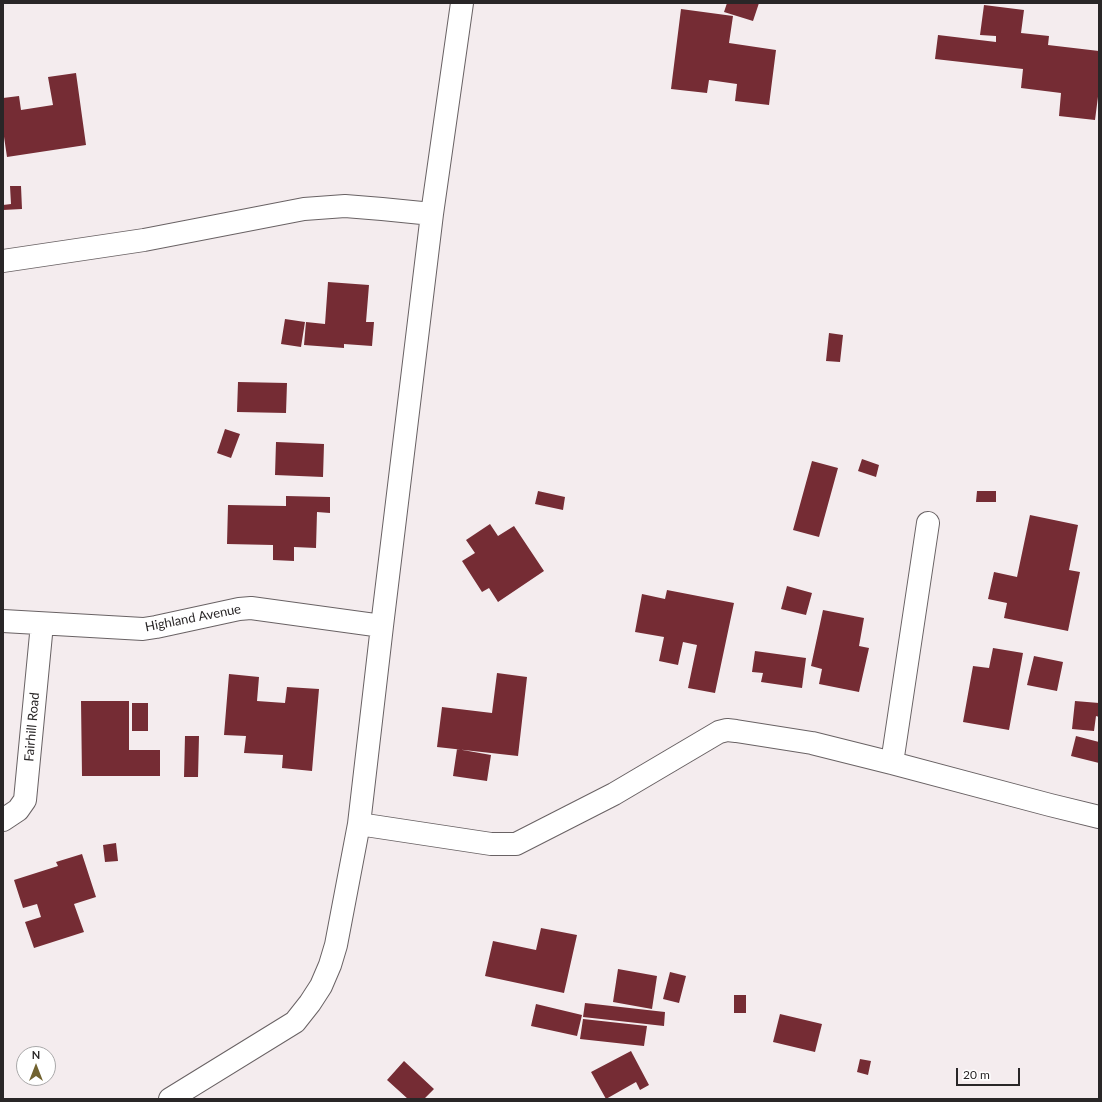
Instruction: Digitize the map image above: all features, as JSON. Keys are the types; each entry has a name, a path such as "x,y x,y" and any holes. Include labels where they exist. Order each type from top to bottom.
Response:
{"street":[{"path":"170,1099 295,1022 321,986 330,965 336,945 359,824 432,214 462,3"},
{"path":"3,261 144,240 304,209 345,206 432,214"},
{"path":"892,763 928,524"},
{"name":"Highland Avenue","path":"3,621 143,629 239,609 251,608 382,626"},
{"name":"Fairhill Road","path":"3,820 18,810 26,800 42,624"},
{"path":"359,824 491,844 516,844 614,794 719,732 727,730 812,743 1099,817"}],"building":[{"path":"727,3 759,3 753,21 724,12"},
{"path":"984,5 1024,10 1021,33 1049,36 1048,45 1099,51 1099,89 1095,120 1059,116 1061,93 1021,88 1023,69 935,59 938,35 996,42 996,36 980,35"},
{"path":"681,9 733,16 729,43 776,50 769,105 735,101 737,84 709,80 707,93 671,89"},
{"path":"76,73 86,145 7,157 3,130 3,98 19,96 21,110 53,105 48,77"},
{"path":"10,186 21,186 22,209 3,210 3,205 11,204"},
{"path":"328,282 369,285 366,322 374,322 372,346 344,344 344,348 304,345 306,322 325,324"},
{"path":"285,319 305,322 301,347 281,344"},
{"path":"829,333 843,335 840,362 826,361"},
{"path":"238,382 287,383 286,413 237,412"},
{"path":"225,429 240,434 231,458 217,453"},
{"path":"276,442 324,444 323,477 275,475"},
{"path":"862,459 879,465 876,477 858,471"},
{"path":"812,461 838,468 819,537 793,530"},
{"path":"538,491 565,497 563,510 535,504"},
{"path":"977,491 996,491 996,502 976,502"},
{"path":"286,496 330,497 330,513 317,512 316,548 294,547 294,561 273,560 273,545 227,544 228,505 286,506"},
{"path":"1030,515 1078,525 1069,570 1080,572 1068,631 1004,618 1007,603 988,599 994,572 1017,577"},
{"path":"490,524 498,536 514,526 544,571 498,602 489,588 482,592 462,561 475,553 466,540"},
{"path":"787,586 812,593 806,615 781,609"},
{"path":"667,590 734,603 715,693 688,688 697,645 683,642 678,665 659,661 664,637 635,632 642,594 665,599"},
{"path":"823,610 864,618 859,646 869,648 859,692 819,684 822,669 811,666"},
{"path":"993,648 1023,653 1009,730 963,722 973,666 989,668"},
{"path":"755,651 806,658 802,688 761,682 763,673 752,672"},
{"path":"1034,656 1063,662 1057,691 1027,685"},
{"path":"497,673 527,677 518,756 437,747 442,707 492,713"},
{"path":"229,674 259,677 257,701 285,703 287,687 319,689 312,771 282,768 283,755 244,753 246,736 224,735"},
{"path":"81,701 129,701 129,750 160,750 160,776 82,776"},
{"path":"1075,701 1099,703 1099,717 1096,716 1094,731 1072,729"},
{"path":"132,703 148,703 148,731 132,731"},
{"path":"185,736 199,736 198,777 184,777"},
{"path":"1076,736 1099,742 1099,763 1071,756"},
{"path":"457,749 491,755 487,781 453,776"},
{"path":"116,843 118,861 105,862 103,845"},
{"path":"82,854 96,897 74,904 84,932 34,948 25,922 41,917 37,904 23,908 14,880 58,866 56,862"},
{"path":"541,928 577,935 564,993 485,976 493,941 536,950"},
{"path":"618,969 657,976 652,1009 613,1002"},
{"path":"670,972 686,976 679,1003 663,999"},
{"path":"734,995 746,995 746,1013 734,1013"},
{"path":"585,1003 665,1012 664,1026 583,1017"},
{"path":"536,1004 582,1015 577,1036 531,1026"},
{"path":"780,1014 822,1024 815,1052 773,1042"},
{"path":"583,1019 647,1026 644,1046 580,1039"},
{"path":"631,1051 649,1085 640,1090 636,1082 606,1099 591,1072"},
{"path":"860,1059 871,1061 868,1075 857,1072"},
{"path":"404,1061 434,1089 424,1099 408,1099 387,1080"}]}
